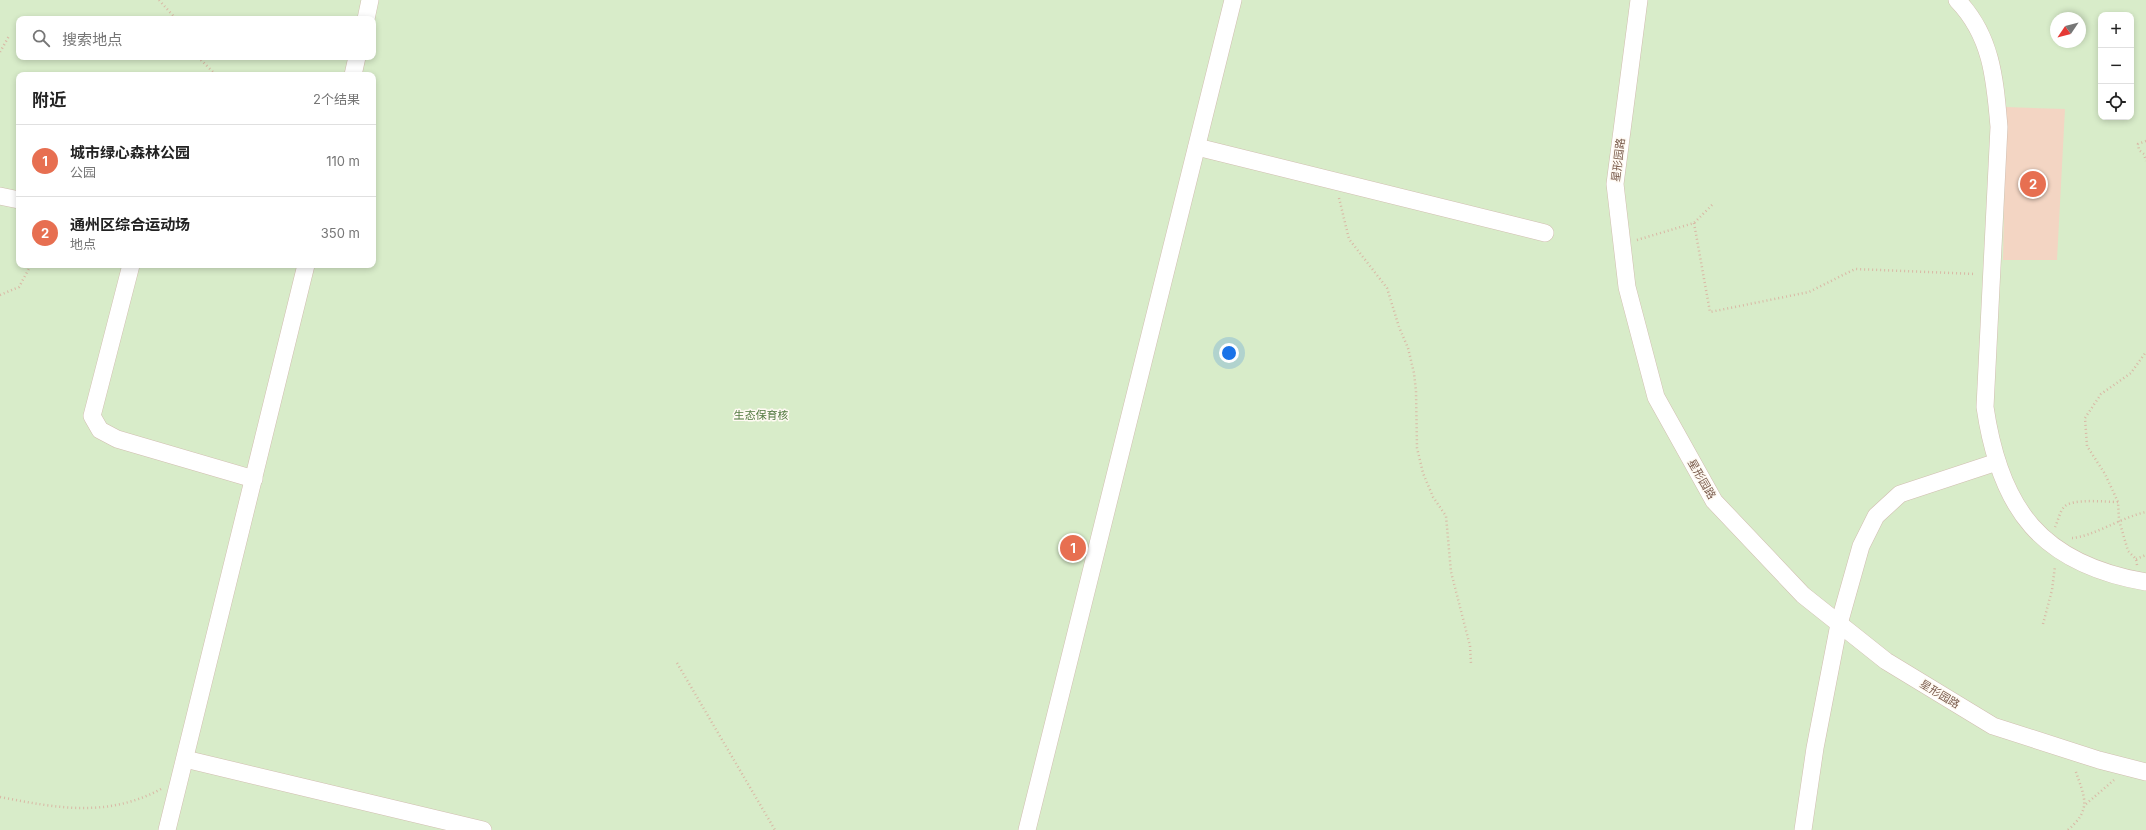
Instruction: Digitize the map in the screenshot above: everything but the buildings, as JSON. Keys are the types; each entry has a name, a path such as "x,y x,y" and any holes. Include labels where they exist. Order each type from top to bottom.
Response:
{"street":[{"path":"367,16 370,0"},
{"path":"1027,830 1233,0"},
{"name":"星形园路","path":"1639,0 1615,184 1627,287 1656,397 1714,501 1803,595 1886,661 1993,726 2146,772"},
{"path":"1957,0 1982,38 1991,62 1999,127 1985,407 1990,436 1997,462 2017,508 2035,532 2064,553 2089,567 2143,582"},
{"path":"354,72 356,60"},
{"path":"1197,147 1545,233"},
{"path":"0,196 16,199"},
{"path":"130,268 92,416 100,430 117,439 254,479"},
{"path":"167,830 305,268"},
{"path":"1803,830 1816,748 1839,624 1861,546 1876,516 1900,494 1997,462"},
{"path":"185,759 483,830"}],"path":[{"path":"159,0 173,16"},
{"path":"0,52 9,36"},
{"path":"201,60 213,72"},
{"path":"2146,142 2138,144 2139,150 2144,154 2146,161"},
{"path":"1337,182 1340,209 1349,239 1387,288 1398,327 1408,348 1414,372 1416,391 1417,448 1423,473 1433,497 1446,516 1451,572 1455,593 1463,614 1470,646 1471,664"},
{"path":"1622,245 1694,223 1714,203"},
{"path":"1694,223 1710,312 1809,292 1856,269 1992,274"},
{"path":"0,295 19,287 29,268"},
{"path":"2143,582 2136,559 2128,551 2119,520 2118,502 2105,474 2087,446 2085,418 2101,394 2131,373 2146,352"},
{"path":"2045,540 2060,519 2062,508 2069,503 2118,502"},
{"path":"2045,540 2082,537 2119,520 2146,512"},
{"path":"2042,624 2052,590 2055,565 2064,553"},
{"path":"2136,559 2146,555"},
{"path":"678,663 775,830"},
{"path":"2070,750 2086,804"},
{"path":"2068,830 2079,820 2086,804 2129,767"},
{"path":"0,797 49,807 81,809 116,806 152,794 180,778"}],"green space":[{"name":"生态保育核","path":"0,0 2146,0 2146,830 0,830"}],"place":[{"name":"通州区综合运动场","path":"2033,184"},
{"name":"城市绿心森林公园","path":"1073,548"}]}
